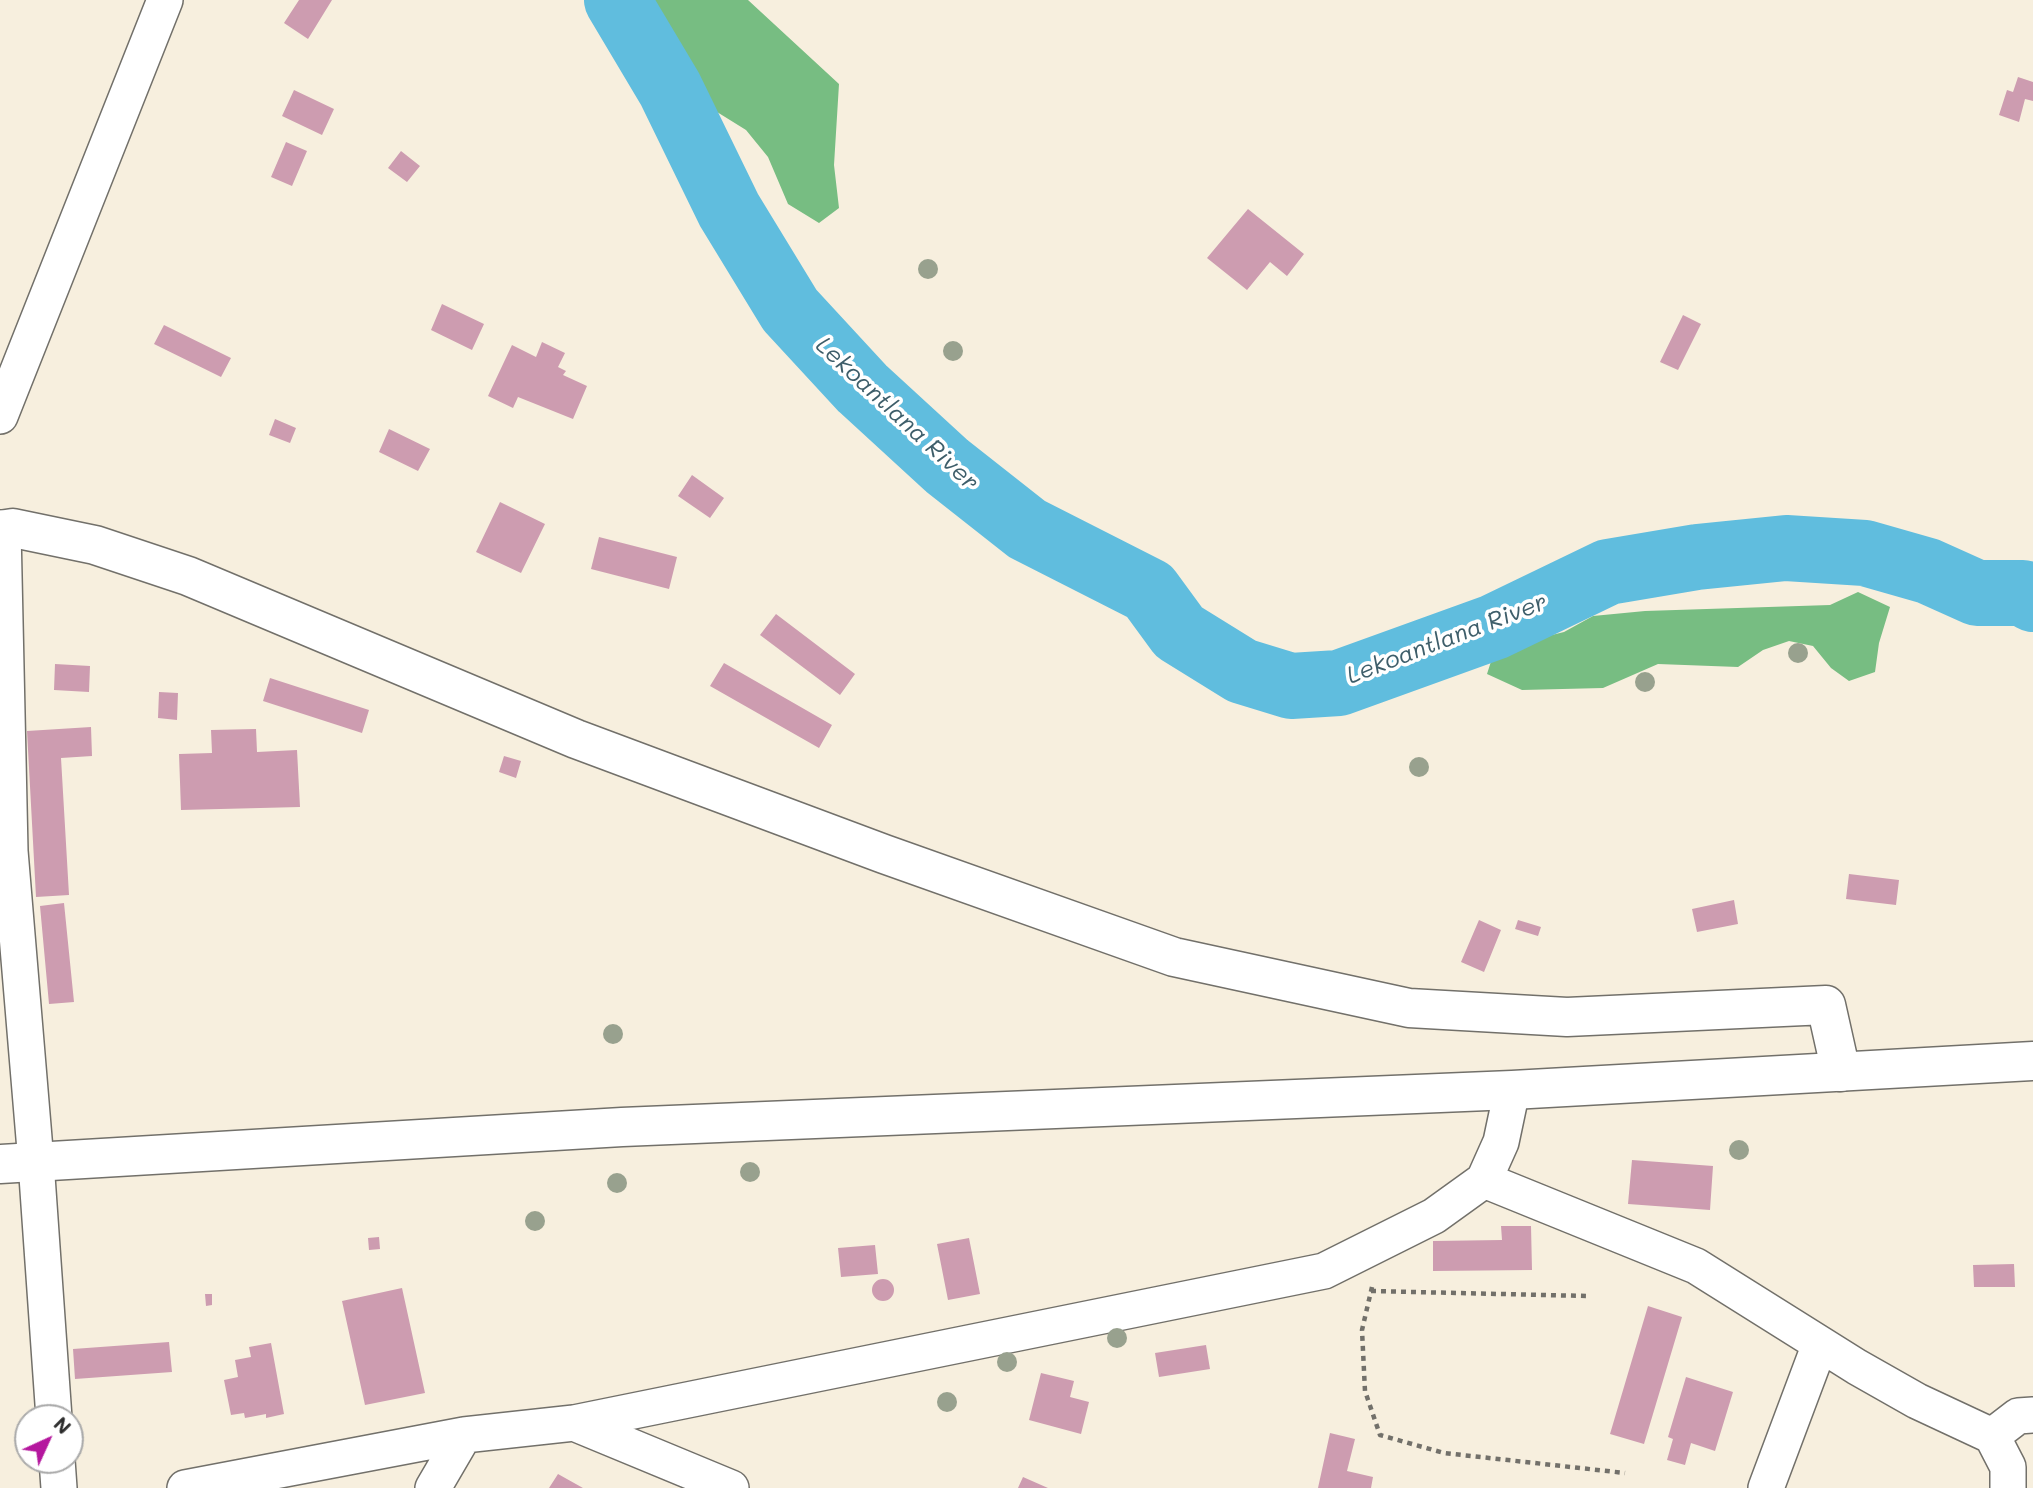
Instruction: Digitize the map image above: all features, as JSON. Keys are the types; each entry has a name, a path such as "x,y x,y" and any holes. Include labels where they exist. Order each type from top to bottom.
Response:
{"main road":[{"path":"1,529 13,528 95,545 188,576 576,739 884,855 1174,957 1409,1008 1567,1017 1826,1005 1841,1072"},
{"path":"18,1163 622,1127 1512,1090 2033,1061"}],"street":[{"path":"0,416 157,3"},
{"path":"1,529 5,851 18,1163 52,1404"},
{"path":"186,1488 464,1435 573,1423 1324,1271 1434,1216 1484,1180 1502,1142 1512,1090"},
{"path":"1484,1180 1696,1266 1917,1401 1992,1436 2008,1467 2008,1488"},
{"path":"1766,1488 1820,1344"},
{"path":"1992,1436 2018,1416 2033,1415"},
{"path":"573,1423 731,1488"},
{"path":"433,1488 464,1435"}],"path":[{"path":"1387,1239 1362,1330 1366,1391 1380,1435 1444,1453 1625,1474"},
{"path":"1371,1291 1588,1296"}],"green space":[{"path":"651,0 748,0 839,84 834,165 839,208 819,223 788,204 768,157 746,130 709,107 672,67"},
{"path":"1858,592 1890,607 1879,643 1875,672 1849,681 1831,668 1813,646 1789,641 1763,650 1738,667 1658,664 1603,688 1522,690 1487,674 1495,649 1564,632 1593,616 1645,611 1830,605"}],"building":[{"path":"299,0 332,0 308,39 284,23"},
{"path":"2018,77 2033,82 2033,101 2025,99 2019,122 1999,115 2007,90 2013,92"},
{"path":"294,90 334,109 322,135 282,116"},
{"path":"286,142 307,151 292,186 271,177"},
{"path":"401,151 420,166 407,182 388,168"},
{"path":"1248,209 1304,254 1287,276 1270,262 1247,290 1207,258"},
{"path":"442,304 484,324 472,350 431,330"},
{"path":"1683,315 1701,324 1678,370 1660,362"},
{"path":"164,325 231,358 221,377 154,344"},
{"path":"542,342 565,353 558,367 566,371 563,375 587,386 573,419 518,397 513,408 488,396 512,345 536,357"},
{"path":"275,419 296,428 290,443 269,435"},
{"path":"389,429 430,449 418,471 379,452"},
{"path":"692,475 724,498 710,518 678,496"},
{"path":"500,502 545,524 521,573 476,552"},
{"path":"599,537 677,557 669,589 591,569"},
{"path":"776,614 855,674 840,695 760,635"},
{"path":"724,663 832,725 819,748 710,686"},
{"path":"55,664 90,666 89,692 54,690"},
{"path":"270,678 369,710 362,733 263,701"},
{"path":"159,692 178,693 177,720 158,718"},
{"path":"91,727 92,756 61,758 69,895 36,897 27,731"},
{"path":"256,729 257,752 297,750 300,807 181,810 179,754 212,753 211,730"},
{"path":"504,756 521,761 516,778 499,772"},
{"path":"1849,874 1899,880 1896,905 1846,899"},
{"path":"1734,900 1738,924 1697,932 1692,909"},
{"path":"64,903 74,1002 49,1004 40,906"},
{"path":"1479,920 1501,930 1484,972 1461,962"},
{"path":"1518,920 1541,927 1538,936 1515,929"},
{"path":"1632,1160 1713,1166 1710,1210 1628,1204"},
{"path":"1501,1226 1531,1226 1532,1270 1433,1271 1433,1241 1502,1240"},
{"path":"379,1237 380,1249 369,1250 368,1238"},
{"path":"969,1238 980,1294 948,1300 937,1244"},
{"path":"875,1245 878,1274 841,1277 838,1248"},
{"path":"2014,1264 2015,1287 1974,1287 1973,1265"},
{"path":"883,1279 891,1282 894,1290 891,1298 883,1301 875,1298 872,1290 875,1282"},
{"path":"402,1288 425,1393 365,1405 342,1301"},
{"path":"205,1294 212,1294 212,1305 206,1306"},
{"path":"1648,1306 1682,1317 1644,1444 1610,1434"},
{"path":"169,1342 172,1372 75,1379 73,1349"},
{"path":"271,1343 284,1414 266,1418 266,1414 245,1418 244,1413 231,1415 224,1380 238,1377 235,1360 251,1357 249,1347"},
{"path":"1206,1345 1210,1369 1159,1377 1155,1353"},
{"path":"1041,1373 1074,1381 1070,1397 1089,1402 1081,1434 1029,1420"},
{"path":"1686,1377 1733,1392 1715,1451 1691,1443 1685,1465 1667,1460 1673,1439 1668,1437"},
{"path":"1330,1433 1355,1439 1347,1471 1373,1477 1371,1488 1318,1488"},
{"path":"558,1474 583,1488 549,1488"},
{"path":"1023,1477 1048,1488 1018,1488"}],"waterway":[{"name":"Lekoantlana River","path":"617,0 670,89 729,210 790,310 862,388 947,466 1027,529 1149,591 1179,632 1242,671 1291,686 1339,683 1494,627 1608,572 1697,557 1786,548 1865,553 1928,571 1977,593 2023,593 2033,599"}]}
